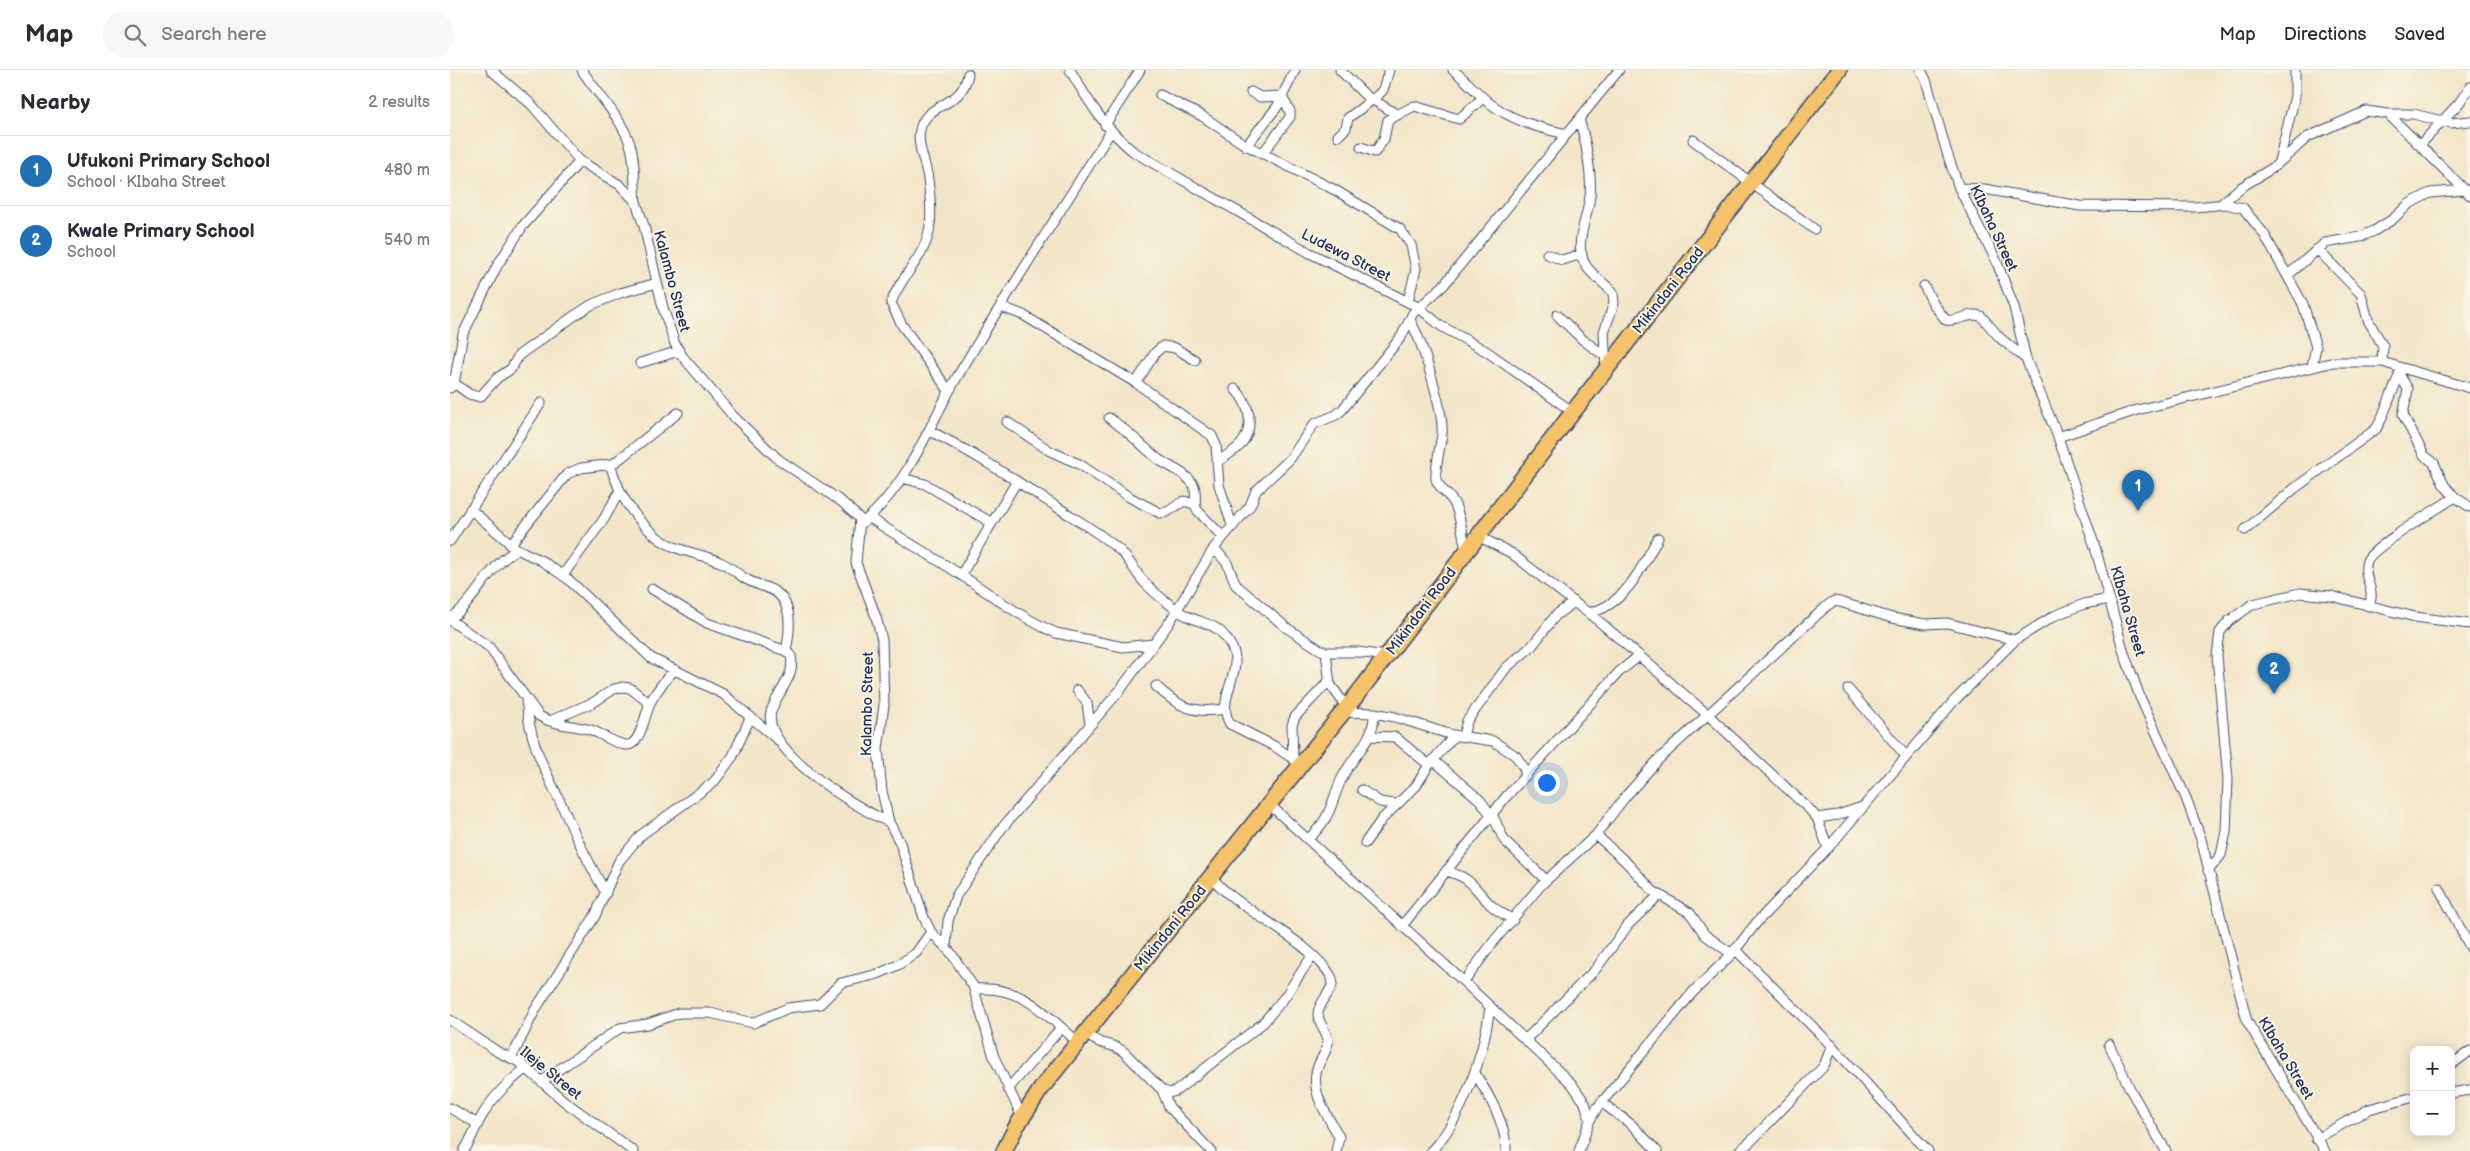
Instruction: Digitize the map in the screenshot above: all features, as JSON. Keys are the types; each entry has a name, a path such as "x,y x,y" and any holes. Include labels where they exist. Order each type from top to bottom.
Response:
{"highway":[{"name":"Mikindani Road","path":"1004,1151 1022,1117 1042,1086 1270,806 1297,762 1345,710 1572,412 1606,363 1752,182 1839,70"}],"street":[{"name":"Kalambo Street","path":"491,70 532,104 580,161 620,185 636,202"},
{"name":"Kalambo Street","path":"582,70 621,126 628,140 632,155 636,202 644,226 669,330 679,351 733,416 770,452 790,469 851,508 858,516 861,524 856,551 856,563 882,640 884,705 878,749 882,791 889,822 900,843 924,918 931,932 946,947 974,989 991,1049 1022,1117"},
{"name":"Ludewa Street","path":"1070,70 1108,128 1134,152 1310,253 1408,301 1441,326 1486,351 1572,412"},
{"path":"861,524 890,496 902,478 930,431 949,391 1002,307 1108,128 1140,70"},
{"path":"1246,146 1282,97 1295,70"},
{"path":"1340,70 1372,100 1398,115"},
{"path":"1338,136 1346,128 1348,118 1383,90 1389,70"},
{"path":"1453,70 1483,98 1503,112 1536,127 1567,134"},
{"path":"946,947 948,921 956,896 1007,822 1121,689 1177,610 1214,548 1250,506 1256,491 1294,453 1310,429 1342,410 1400,337 1418,307 1443,286 1619,70"},
{"name":"KIbaha Street","path":"1921,70 1926,80 1946,153 1959,188 1996,260 2014,307 2026,359 2058,437 2095,547 2124,653 2140,697 2186,798 2201,839 2247,1021 2316,1139 2325,1151"},
{"path":"2279,161 2295,96 2295,70"},
{"path":"949,391 902,325 891,303 926,246 929,235 931,207 928,178 921,144 920,133 922,124 932,112 956,98 964,89 968,74"},
{"path":"2420,145 2459,103 2470,87"},
{"path":"1251,92 1260,97 1282,97"},
{"path":"1160,95 1202,116 1246,146 1336,190 1400,229 1411,245 1416,269 1408,301"},
{"path":"1262,154 1290,117 1290,111 1282,97"},
{"path":"1361,147 1375,152 1384,138 1386,123 1417,106 1459,119 1483,98"},
{"path":"2221,204 2308,137 2331,125 2366,111 2388,114 2413,114 2451,123 2470,121"},
{"path":"2388,114 2468,192"},
{"path":"1266,120 1269,128 1278,134"},
{"path":"1578,120 1590,183 1587,212 1581,235 1582,254 1586,265 1614,295 1614,303 1604,332 1606,363"},
{"path":"1693,140 1814,229"},
{"path":"580,161 570,175 522,227 497,266 462,334 451,384 469,394 480,397 497,378 511,369 520,355 591,305 620,293 657,283"},
{"path":"1959,188 1984,189 2080,206 2195,207 2236,204 2248,211 2288,275 2310,320 2316,347 2312,366"},
{"path":"2288,275 2317,249 2328,242 2360,237 2374,231 2393,219 2409,204 2430,193 2468,192"},
{"path":"2317,249 2361,294 2368,320 2383,346 2382,362"},
{"path":"1547,254 1562,260 1582,254"},
{"path":"1924,286 1934,305 1946,320 1959,319 1968,315 1981,316 2000,338 2026,359"},
{"path":"1002,307 1023,316 1136,383 1212,436 1216,445 1219,485 1232,525"},
{"path":"1557,315 1606,363"},
{"path":"1410,320 1421,344 1442,427 1441,452 1435,475 1436,481 1454,502 1466,551"},
{"path":"1136,383 1155,354 1163,346 1175,348 1195,360"},
{"path":"640,363 679,351"},
{"path":"2058,437 2137,410 2334,362 2382,362 2400,371 2470,388"},
{"path":"2400,371 2408,389 2403,415 2424,455 2434,463 2444,485 2455,497 2470,507"},
{"path":"2245,530 2295,488 2376,429 2400,371"},
{"path":"1217,462 1242,443 1248,425 1248,407 1235,388"},
{"path":"450,541 541,403"},
{"path":"673,671 650,703 638,738 630,745 622,744 574,725 550,721 540,716 489,647 450,620 468,602 493,568 514,547 567,474 581,468 610,464 678,413"},
{"path":"1109,418 1132,435 1157,458 1188,477 1196,489 1194,504 1197,510 1223,537"},
{"path":"1007,422 1050,451 1079,464 1118,490 1160,513 1167,512 1184,501 1194,504"},
{"path":"930,431 1017,481 1117,548 1128,559 1145,583 1177,610 1186,616 1214,626 1232,646 1235,666 1225,709 1230,724 1297,762"},
{"path":"610,464 619,492 638,518 658,537 682,550 723,563 745,579 774,592 785,604 788,611 789,637 786,651"},
{"path":"902,478 926,484 992,523"},
{"path":"961,575 1017,481"},
{"path":"563,575 604,519 619,492"},
{"path":"2368,606 2372,595 2365,569 2370,556 2393,536 2455,497"},
{"path":"470,508 514,547 542,561 563,575 627,634 645,654 673,671 723,694 840,796 864,811 889,822"},
{"path":"869,518 996,599 1056,633 1123,647 1153,644"},
{"path":"1478,536 1511,554 1588,612 1708,715 1817,818 1828,848"},
{"path":"1588,612 1603,609 1626,589 1642,569 1658,538"},
{"path":"1214,548 1227,563 1236,585 1287,628 1326,652 1358,652 1386,656"},
{"path":"652,589 707,624 786,651 791,656 792,669 771,712 770,723 778,740"},
{"path":"2208,870 2220,855 2226,832 2228,779 2217,656 2220,632 2243,610 2253,604 2274,598 2300,593 2318,594 2415,617 2470,624"},
{"path":"1579,1151 1590,1120 1601,1102 1692,992 1733,952 1757,922 1828,848 1906,756 2014,640 2054,616 2084,604 2110,599"},
{"path":"1464,982 1494,941 1546,880 1596,835 1640,779 1834,601 1892,618 1925,624 1947,624 2014,640"},
{"path":"1365,843 1394,804 1416,786 1431,763 1459,736 1506,668 1532,646 1556,615 1574,602"},
{"path":"1326,652 1329,681 1345,710 1374,712 1459,736 1497,743 1518,759 1526,776"},
{"path":"1402,926 1491,814 1627,664 1639,656"},
{"path":"1297,762 1292,725 1295,717 1329,681"},
{"path":"1156,686 1175,703 1184,708 1214,711 1225,709"},
{"path":"550,721 594,702 614,689 622,687 630,688 650,703"},
{"path":"1077,690 1087,703 1090,725"},
{"path":"1848,690 1906,756"},
{"path":"526,699 528,725 546,776 584,856 606,893"},
{"path":"1308,839 1326,822 1342,778 1370,736 1374,724 1374,712"},
{"path":"512,1057 534,1010 595,916 606,893 614,869 630,846 641,835 714,782 733,756 750,718"},
{"path":"1370,736 1394,737 1480,800 1491,814 1504,840 1546,880"},
{"path":"1362,790 1380,802 1394,804"},
{"path":"1270,806 1526,1039 1580,1092 1590,1120"},
{"path":"1817,818 1844,814 1864,806"},
{"path":"1596,835 1659,895 1690,913 1705,935 1733,952 1832,1045 1928,1151"},
{"path":"1446,871 1464,877 1475,886 1487,902 1513,920"},
{"path":"1211,877 1231,896 1312,956 1332,980 1330,989 1319,1005 1317,1015 1328,1039 1326,1050 1316,1074 1318,1091 1326,1116 1339,1137 1336,1151"},
{"path":"2439,888 2470,947"},
{"path":"1526,1039 1595,970 1628,925 1659,895"},
{"path":"542,1081 620,1028 648,1024 679,1013 710,1013 753,1023 788,1008 820,1004 841,983 878,974 898,965 916,953 931,932"},
{"path":"974,989 994,988 1018,994 1061,1028 1081,1038 1117,1047 1162,1090 1168,1093 1176,1091 1253,1032 1284,998 1312,956"},
{"path":"1431,1151 1452,1122 1475,1073 1487,1033 1490,1006"},
{"name":"Ileje Street","path":"450,1020 498,1052 512,1057 588,1120 633,1151"},
{"path":"1008,1089 1061,1028"},
{"path":"2109,1044 2131,1091 2166,1151"},
{"path":"1742,1150 1824,1066 1832,1045"},
{"path":"2455,1062 2470,1051"},
{"path":"464,1151 478,1124 503,1087 526,1068"},
{"path":"1475,1073 1499,1120 1505,1138 1506,1151"},
{"path":"1162,1090 1169,1107 1211,1151"},
{"path":"2455,1092 2470,1090"},
{"path":"2401,1099 2413,1091"},
{"path":"2316,1139 2356,1115 2410,1098"},
{"path":"1601,1102 1632,1125 1657,1151"},
{"path":"450,1108 478,1124"}],"place":[{"name":"Ufukoni Primary School","path":"2138,511"},
{"name":"Kwale Primary School","path":"2274,694"}]}
